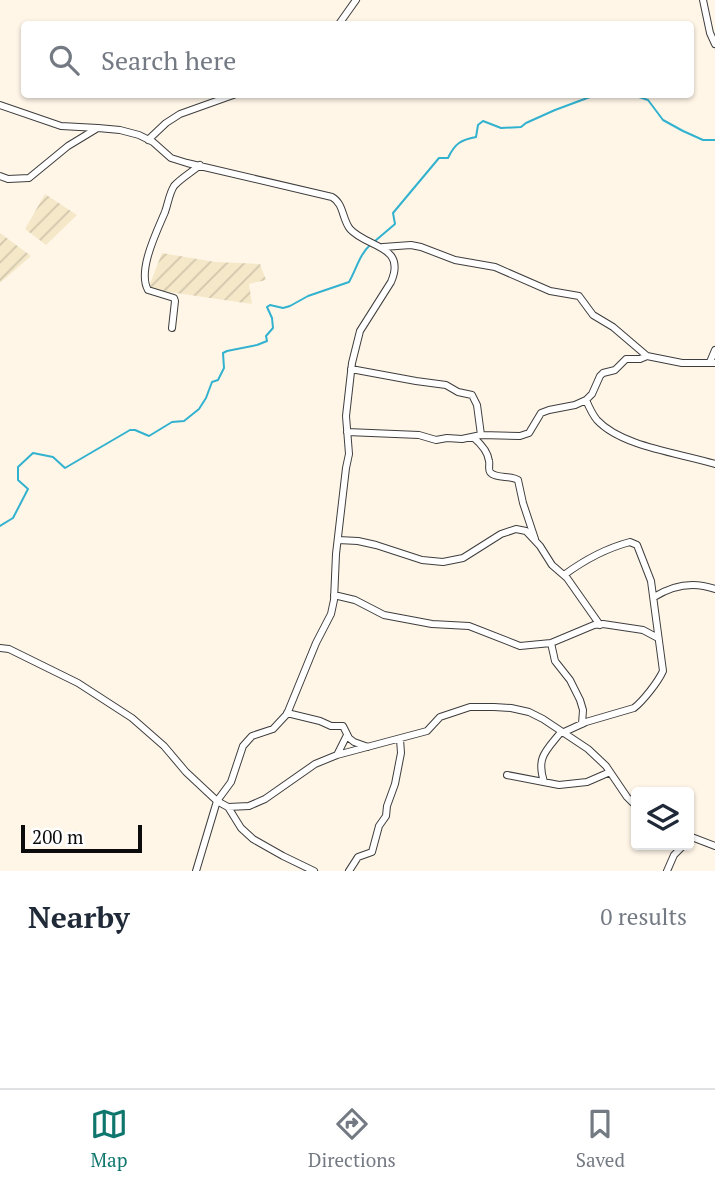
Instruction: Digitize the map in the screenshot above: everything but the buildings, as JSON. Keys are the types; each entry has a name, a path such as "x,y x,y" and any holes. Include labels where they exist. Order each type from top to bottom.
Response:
{"street":[{"path":"342,21 356,0"},
{"path":"703,0 715,44"},
{"path":"148,140 180,114 225,98"},
{"path":"0,104 61,127 120,130 139,135 171,158 332,197 338,201 347,225 354,233 383,247 394,261 394,275 360,331 351,369 346,416 349,454 331,614 288,713 273,729 252,736 243,746 231,782 216,801 196,871"},
{"path":"0,176 8,179 29,178 68,146 98,128"},
{"path":"172,328 174,298 148,290 145,285 145,271 175,186 200,166"},
{"path":"383,247 421,247 455,260 495,267 550,291 579,296 593,315 613,327 647,356 682,363 713,363 715,350"},
{"path":"347,432 419,435 436,440 520,436 529,433 541,413 586,400 592,394 600,376 615,370 626,359 647,356"},
{"path":"351,369 446,385 458,392 472,395 477,405 477,436 487,452 489,470 500,477 518,480 536,541"},
{"path":"586,400 595,418 616,435 715,464"},
{"path":"338,540 367,542 422,560 443,562 463,558 501,534 516,530 526,531 552,565 564,575 600,625"},
{"path":"544,782 540,768 543,754 562,733 582,723 634,708 659,680 663,671 651,581 638,545 626,543 596,555 564,575"},
{"path":"654,597 686,584 702,584 715,589"},
{"path":"334,595 355,600 384,615 432,624 469,626 520,646 551,643 594,625 643,630 659,638"},
{"path":"551,643 555,661 570,680 580,700 583,710 582,723"},
{"path":"0,648 9,649 78,683 132,718 164,746 216,801 228,807 249,806 265,799 316,764 337,755 427,731 440,716 470,707 511,708 543,719 587,749 606,766 631,801"},
{"path":"288,713 331,726 343,726 354,742 369,747"},
{"path":"337,755 347,734"},
{"path":"349,871 358,856 373,850 395,784 400,739"},
{"path":"507,775 559,785 587,782 610,772"},
{"path":"228,807 241,828 253,839 314,871"},
{"path":"694,839 715,846"},
{"path":"667,871 679,850"}],"shaded area":[{"path":"45,194 77,215 46,245 25,229"},
{"path":"0,233 31,256 0,283"},
{"path":"162,253 215,262 260,264 266,280 249,284 252,304 148,289"}],"waterway":[{"path":"375,241 395,224 393,213 439,158 448,158 459,143 476,137 478,125 483,121 501,128 521,127 587,98"},
{"path":"642,98 648,100 663,120 703,140 715,140"},
{"path":"0,526 13,518 28,489 18,480 18,467 33,453 53,457 65,468 130,430 149,436 172,422 184,421 199,409 212,382 218,380 224,368 223,353 267,341 266,336 273,328 267,307 290,306 308,296 349,282 361,257 371,244"}]}
